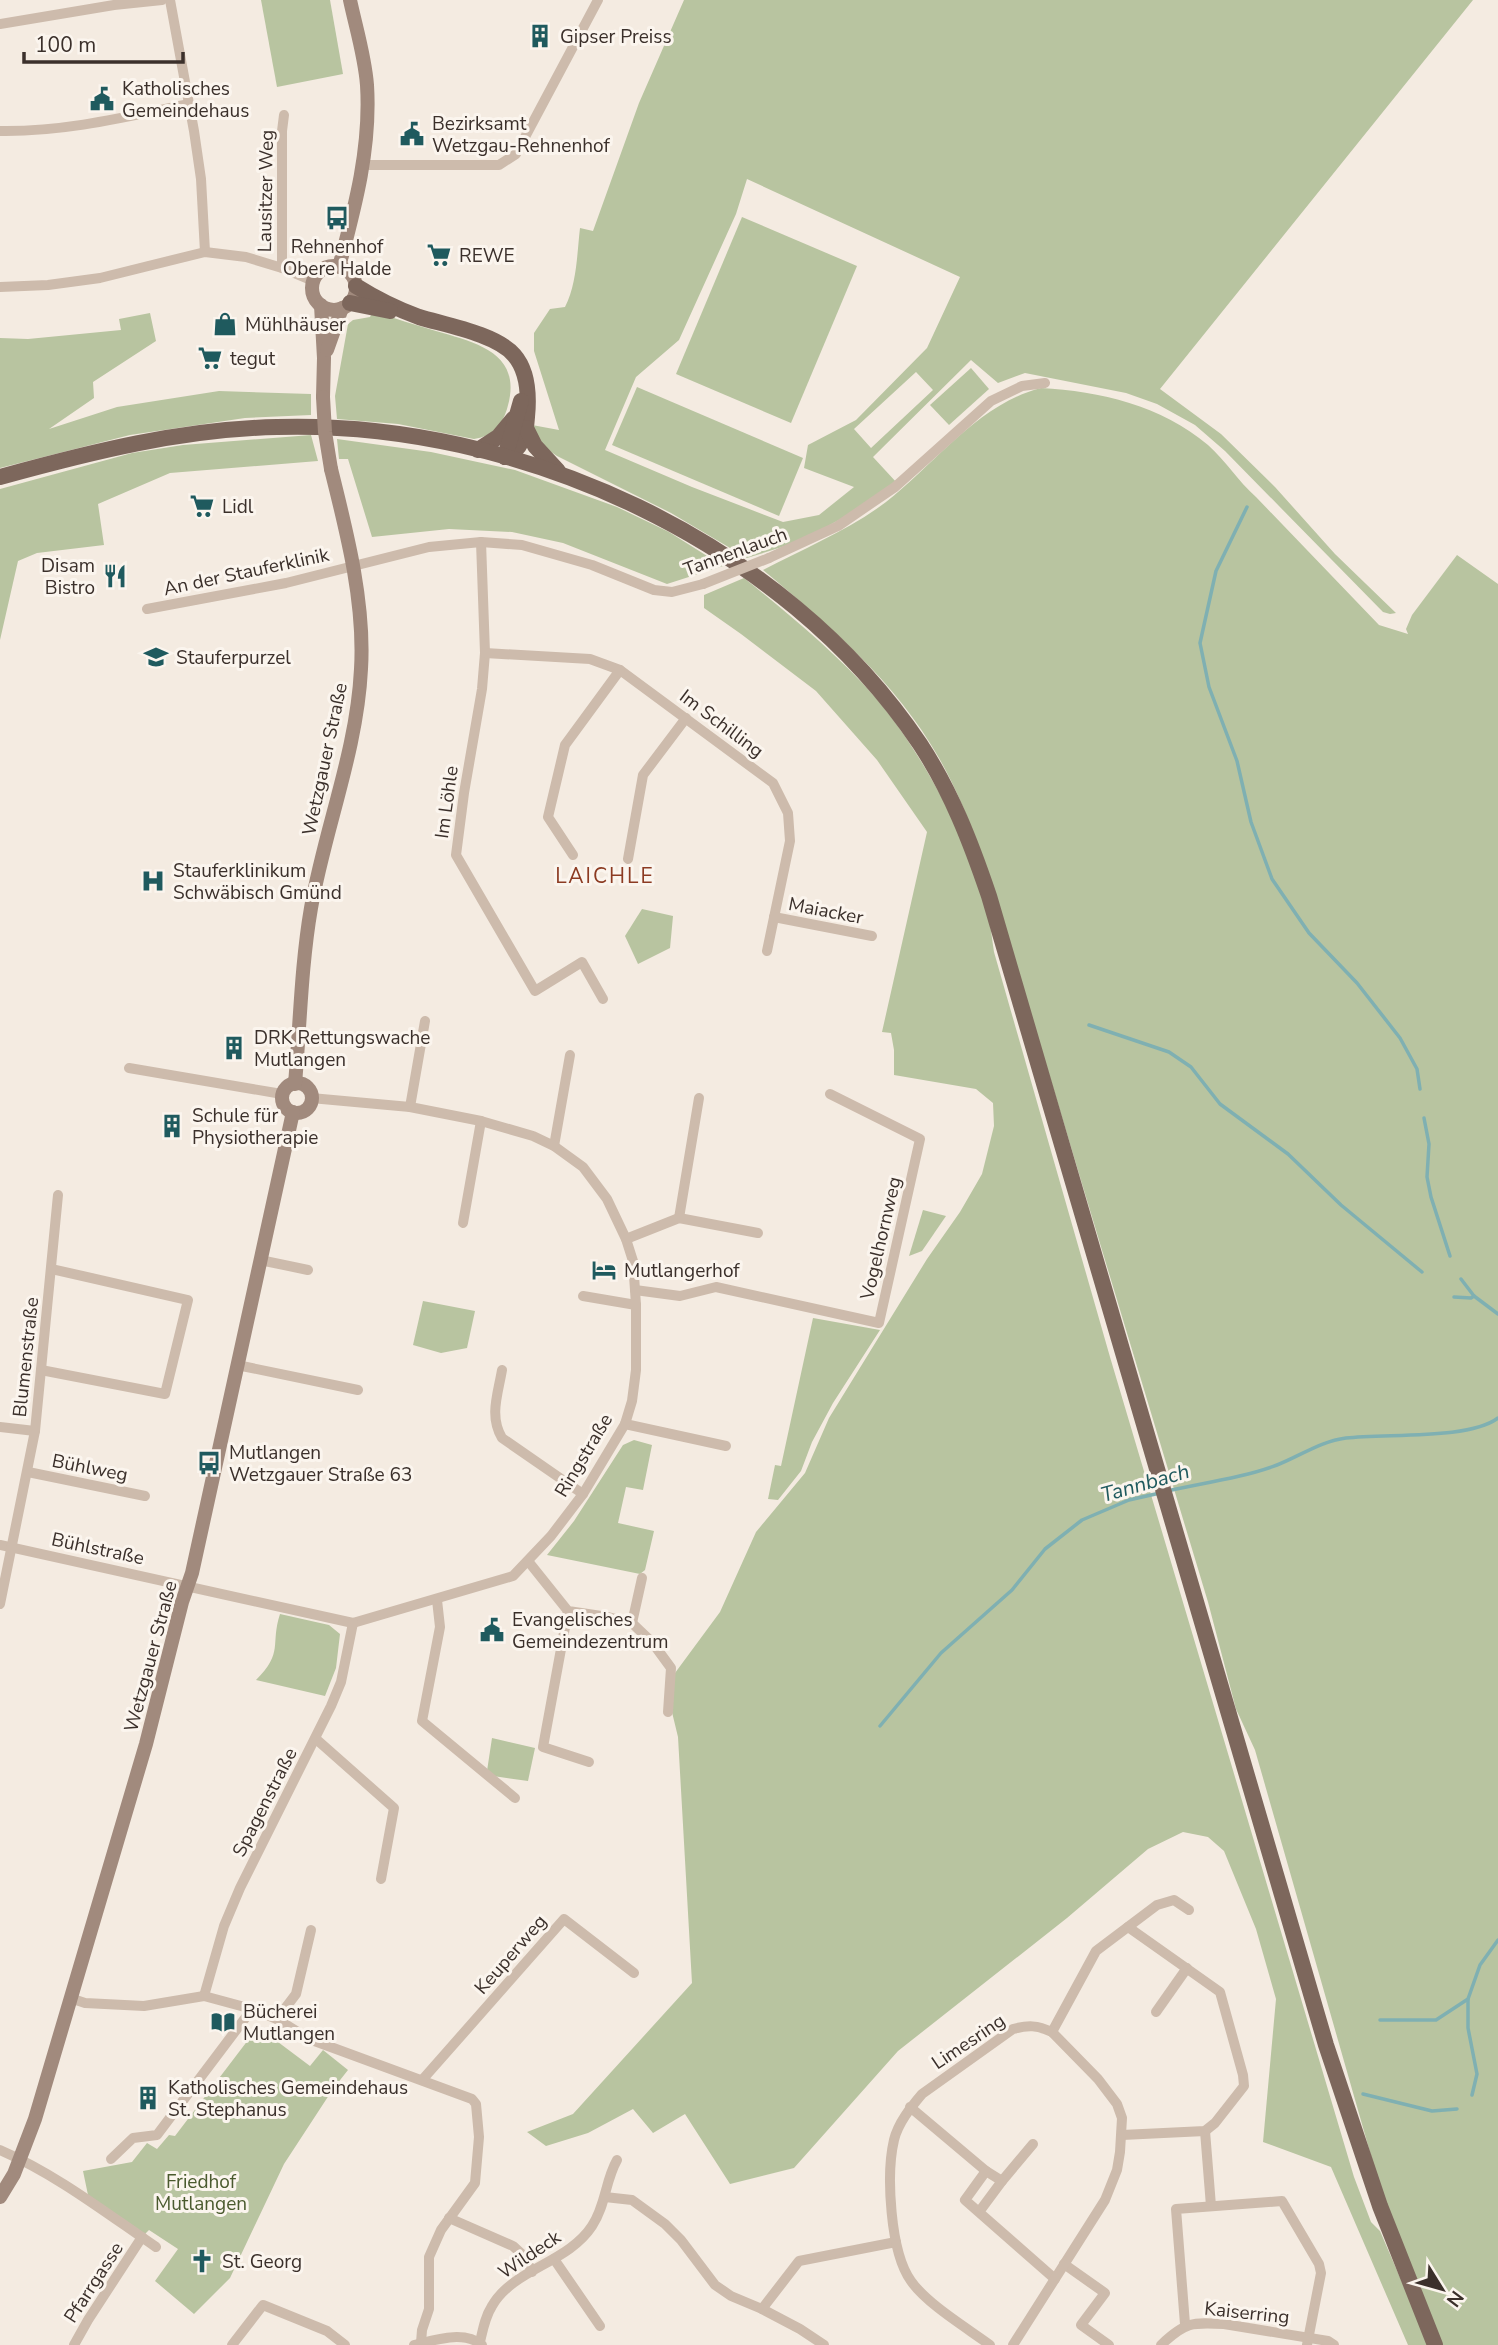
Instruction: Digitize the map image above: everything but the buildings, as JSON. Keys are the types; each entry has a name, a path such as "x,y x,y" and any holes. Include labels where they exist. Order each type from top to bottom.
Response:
{"main road":[{"path":"356,286 416,316 502,346 515,357 523,371 528,400 526,428 520,446 505,457"},
{"path":"346,306 416,316"},
{"path":"505,457 525,382"},
{"path":"478,450 498,437 520,408"},
{"path":"0,477 171,436 265,427 354,428 478,450 562,475 610,494 694,537 734,562 811,623 878,688 920,744 954,806 981,872 1340,2088 1380,2206 1435,2345"},
{"path":"526,428 547,462 562,475"}],"street":[{"path":"0,24 114,3 162,0"},
{"path":"170,0 201,179 205,252"},
{"path":"339,267 364,165 368,124 367,83 350,0"},
{"path":"364,165 499,165 508,161 516,154 598,0"},
{"path":"0,131 79,127 189,104"},
{"name":"Lausitzer Weg","path":"282,268 284,115"},
{"path":"0,287 48,285 100,278 205,252 246,257 313,281 321,271 339,267 351,275 356,286"},
{"name":"Wetzgauer Straße","path":"295,1084 310,909 352,736 359,702 361,666 359,620 352,567 325,432 321,305 313,294 313,281"},
{"name":"Wetzgauer Straße","path":"324,358 346,306 353,298 356,286"},
{"path":"321,305 335,310 346,306"},
{"name":"Tannenlauch","path":"352,567 429,547 481,542 522,545 592,565 654,590 672,592 702,584 769,558 838,526 895,487 991,401 1022,386 1045,383"},
{"name":"Im Löhle","path":"481,542 485,653 482,689 456,855 536,991 582,962 603,999"},
{"name":"An der Stauferklinik","path":"147,609 286,583 352,567"},
{"name":"Im Schilling","path":"485,653 590,659 620,670 773,783 788,813 790,841 767,951"},
{"path":"573,855 548,817 565,746 620,670"},
{"path":"628,859 643,775 687,718"},
{"name":"Maiacker","path":"774,917 872,936"},
{"path":"410,1107 425,1021"},
{"path":"554,1146 570,1055"},
{"path":"130,1068 282,1094"},
{"path":"295,1084 308,1089 311,1098 306,1110 293,1112 285,1108 282,1094 287,1087 295,1084"},
{"name":"Vogelhornweg","path":"635,1290 680,1296 716,1287 879,1322 920,1139 830,1094"},
{"name":"Ringstraße","path":"188,1585 353,1623 513,1576 551,1536 583,1494 625,1424 632,1401 636,1370 636,1305 632,1261 626,1239 607,1199 583,1167 554,1146 533,1136 481,1121 410,1107 311,1098"},
{"path":"679,1218 699,1098"},
{"name":"Wetzgauer Straße","path":"0,2197 20,2158 35,2119 146,1744 188,1585 293,1112"},
{"path":"463,1223 481,1121"},
{"name":"Blumenstraße","path":"0,1604 35,1431 58,1195"},
{"path":"626,1239 679,1218 758,1233"},
{"path":"260,1260 308,1270"},
{"path":"41,1370 165,1394 188,1300 52,1269"},
{"path":"583,1296 636,1305"},
{"path":"237,1365 358,1390"},
{"path":"502,1370 494,1412 496,1428 502,1438 583,1494"},
{"path":"625,1424 726,1446"},
{"path":"0,1427 35,1431"},
{"name":"Bühlweg","path":"28,1472 145,1496"},
{"name":"Bühlstraße","path":"0,1545 188,1585"},
{"path":"528,1561 568,1611 632,1623 653,1642 671,1668 668,1712"},
{"path":"632,1623 642,1578"},
{"path":"437,1600 440,1627 422,1721 515,1798"},
{"path":"568,1611 542,1748 589,1762"},
{"name":"Spagenstraße","path":"204,1996 224,1926 240,1888 316,1740 341,1682 353,1623"},
{"path":"316,1740 394,1808 381,1879"},
{"path":"1013,2345 1105,2200 1117,2170 1122,2134 1122,2118 1117,2104 1052,2032 1096,1951 1157,1905 1174,1900 1189,1910"},
{"name":"Keuperweg","path":"423,2079 564,1919 634,1973"},
{"path":"1122,2134 1205,2131 1215,2123 1244,2085 1220,1992 1128,1927"},
{"path":"277,2019 296,1994 311,1930"},
{"path":"1156,2012 1187,1968"},
{"path":"70,1998 85,2003 144,2006 204,1996 252,2009 277,2019 309,2039 472,2099 476,2104 479,2137 475,2183 434,2241 429,2257 429,2309 418,2344"},
{"path":"111,2160 133,2138 157,2135 252,2009"},
{"name":"Limesring","path":"990,2345 924,2296 904,2271 896,2242 890,2167 894,2137 910,2107 935,2084 1013,2029 1029,2025 1052,2032"},
{"path":"910,2107 986,2171 1002,2181"},
{"path":"1205,2131 1211,2206"},
{"path":"979,2212 1033,2144"},
{"path":"0,2150 20,2158 156,2246"},
{"name":"Wildeck","path":"418,2344 460,2336 481,2343 492,2304 504,2290 572,2248 592,2226 617,2160"},
{"path":"986,2171 965,2200 1055,2278"},
{"path":"605,2197 632,2200 665,2224 715,2285 731,2296 800,2329 824,2345"},
{"path":"1185,2325 1176,2210 1282,2201 1319,2264 1321,2273 1308,2341"},
{"path":"449,2218 513,2246 525,2258 532,2272"},
{"name":"Pfarrgasse","path":"74,2345 142,2237"},
{"path":"762,2309 799,2261 896,2242"},
{"path":"554,2259 600,2326"},
{"path":"1064,2264 1104,2293 1081,2325 1109,2345"},
{"path":"232,2345 262,2305 327,2331 345,2345"},
{"name":"Kaiserring","path":"1161,2345 1185,2325 1224,2324 1308,2341 1328,2341 1334,2345"}],"green space":[{"path":"261,0 330,0 343,74 277,87"},
{"path":"684,0 1473,0 1160,389 1221,434 1275,487 1335,554 1396,613 1383,612 1225,451 1195,425 1157,404 1126,393 1025,373 998,383 971,360 873,457 897,483 865,506 798,542 747,558 671,513 557,456 544,447 532,425 559,430 534,351 534,333 550,309 565,307 574,278 580,228 593,231 639,103","holes":["747,179 960,277 927,348 856,420 808,445 804,468 854,487 819,515 783,522 605,450 636,377 679,340 736,214","916,372 933,390 871,448 854,429"]},
{"path":"742,217 857,266 791,423 676,374"},
{"path":"373,311 467,340 481,346 503,363 509,375 511,390 505,415 495,430 474,439 398,424 337,419 335,396 348,324 353,320 370,317"},
{"path":"150,313 156,341 93,382 94,398 49,429 117,407 219,391 311,394 311,415 245,418 130,435 0,468 0,338 28,339 121,330 119,319"},
{"path":"971,368 989,389 949,425 930,405"},
{"path":"637,387 803,458 779,516 612,445"},
{"path":"1041,388 1086,393 1129,403 1190,431 1214,451 1379,625 1408,634 1406,629 1412,615 1457,555 1498,584 1498,2345 1441,2345 1380,2187 1255,1750 1236,1709 1208,1602 1005,928 968,820 939,758 903,704 860,656 763,570 872,512 977,421 1018,396"},
{"path":"311,435 318,461 170,473 98,504 104,545 37,553 18,561 0,640 0,489 132,453 183,445"},
{"path":"337,439 431,452 515,470 617,507 669,532 723,566 667,584 563,543 512,532 449,529 372,537 348,459 339,459"},
{"path":"744,578 829,650 875,697 911,745 927,772 970,859 988,915 994,952 1110,1357 1354,2177 1371,2222 1380,2231 1429,2345 1408,2345 1331,2167 1263,2142 1276,1999 1256,1929 1224,1851 1208,1837 1183,1832 1148,1849 1067,1918 898,2051 794,2168 730,2184 685,2114 653,2133 633,2109 588,2133 546,2146 527,2132 573,2114 692,1983 678,1737 671,1708 675,1673 720,1612 756,1532 805,1473 829,1418 927,1259 960,1212 982,1174 994,1126 993,1103 976,1089 894,1075 891,1033 882,1032 927,832 877,760 816,691 704,608 704,595"},
{"path":"642,909 673,916 670,948 638,964 625,936"},
{"path":"923,1210 946,1216 922,1251 909,1256"},
{"path":"423,1301 475,1311 467,1348 441,1353 413,1345"},
{"path":"813,1318 880,1330 833,1403 812,1442 801,1471 778,1500 768,1499 775,1465 781,1466"},
{"path":"634,1440 652,1445 643,1490 626,1487 618,1523 654,1531 645,1570 640,1574 547,1555 574,1521 623,1445"},
{"path":"280,1614 329,1625 340,1634 336,1668 325,1696 256,1680 273,1655"},
{"path":"492,1738 535,1748 528,1781 493,1776 487,1771"},
{"name":"Friedhof Mutlangen","path":"258,2027 310,2066 323,2050 348,2070 284,2164 230,2278 194,2314 155,2281 178,2249 149,2230 145,2234 88,2195 83,2171 132,2162 147,2143 157,2149 169,2135 175,2136"}],"waterway":[{"path":"1247,507 1216,571 1200,643 1209,687 1237,761 1251,822 1272,879 1309,933 1357,983 1400,1038 1417,1069 1420,1089"},
{"path":"1089,1025 1169,1052 1191,1067 1220,1104 1288,1154 1341,1205 1422,1272"},
{"path":"1424,1118 1429,1144 1427,1177 1450,1256"},
{"path":"1461,1279 1474,1296 1498,1314"},
{"path":"1454,1297 1474,1296"},
{"name":"Tannbach","path":"1167,1491 1264,1470 1319,1445 1346,1438 1448,1433 1485,1425 1498,1418"},
{"name":"Tannbach","path":"880,1726 941,1653 1012,1590 1045,1549 1082,1520 1129,1500 1160,1493"},
{"path":"1380,2020 1436,2020 1468,1999 1480,1965 1498,1940"},
{"path":"1468,1999 1468,2028 1477,2074 1472,2095"},
{"path":"1363,2094 1432,2111 1457,2109"}],"place":[{"name":"Gipser Preiss","path":"540,36"},
{"name":"Katholisches Gemeindehaus","path":"102,99"},
{"name":"Bezirksamt Wetzgau-Rehnenhof","path":"412,134"},
{"name":"Rehnenhof Obere Halde","path":"337,218"},
{"name":"REWE","path":"439,255"},
{"name":"Mühlhäuser","path":"225,324"},
{"name":"tegut","path":"210,358"},
{"name":"Lidl","path":"202,506"},
{"name":"Disam Bistro","path":"115,576"},
{"name":"Stauferpurzel","path":"156,657"},
{"name":"Stauferklinikum Schwäbisch Gmünd","path":"153,881"},
{"name":"DRK Rettungswache Mutlangen","path":"234,1048"},
{"name":"Schule für Physiotherapie","path":"172,1126"},
{"name":"Mutlangerhof","path":"604,1270"},
{"name":"Mutlangen Wetzgauer Straße 63","path":"209,1463"},
{"name":"Evangelisches Gemeindezentrum","path":"492,1630"},
{"name":"Bücherei Mutlangen","path":"223,2022"},
{"name":"Katholisches Gemeindehaus St. Stephanus","path":"148,2098"},
{"name":"St. Georg","path":"202,2261"}],"district":[{"name":"LAICHLE","path":"605,876"}]}
